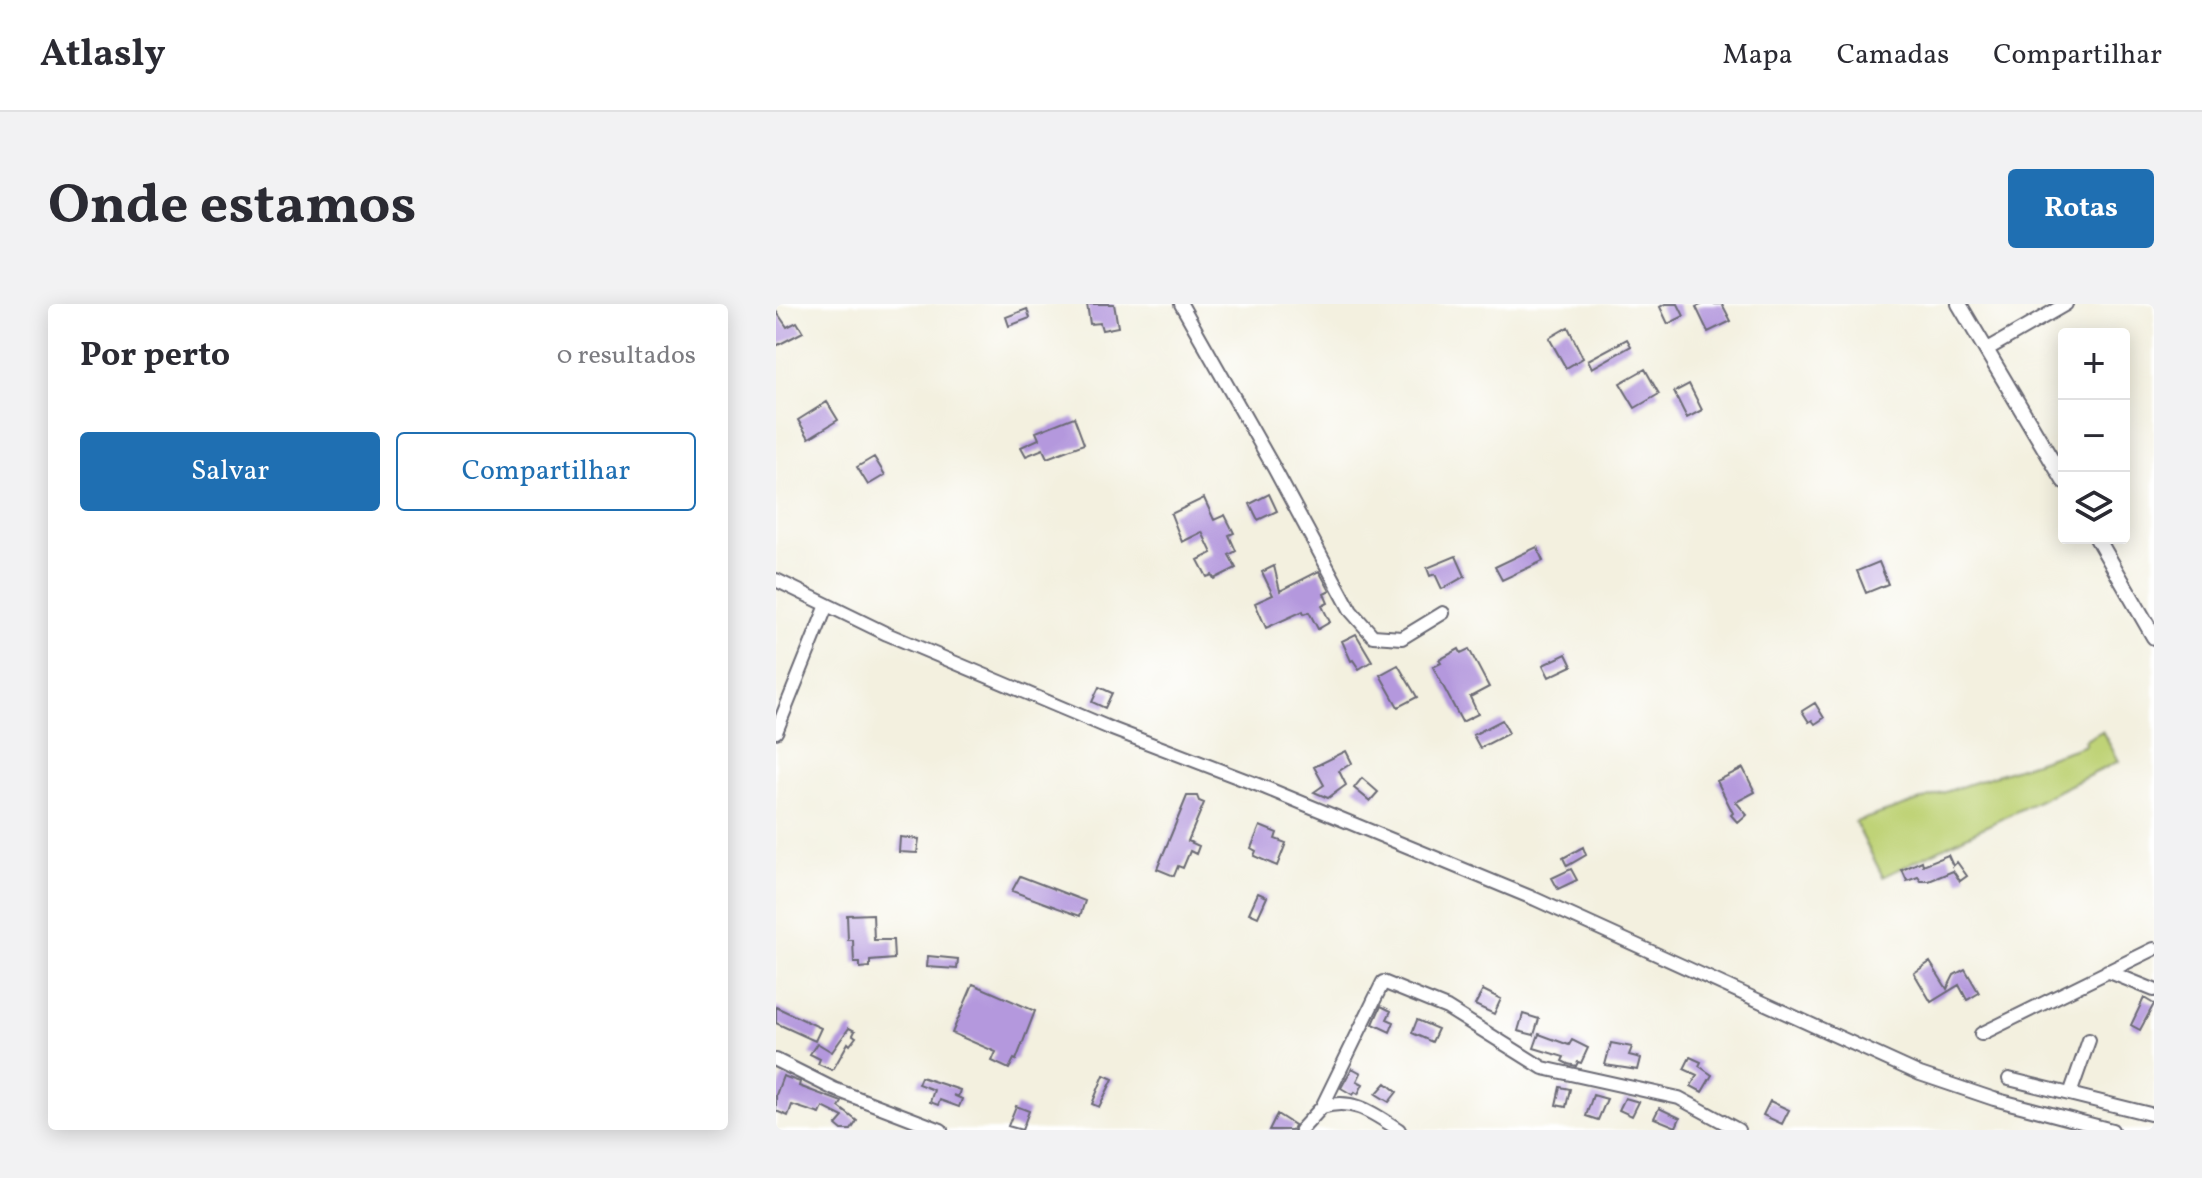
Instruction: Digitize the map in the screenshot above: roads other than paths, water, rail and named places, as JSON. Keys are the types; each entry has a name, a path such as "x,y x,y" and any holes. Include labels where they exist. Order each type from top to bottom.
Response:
{"street":[{"path":"1181,304 1351,611 1373,636 1402,638 1443,613"},
{"path":"1959,304 2059,472"},
{"path":"1986,350 2066,304"},
{"path":"2100,544 2154,637"},
{"path":"776,580 887,634 1098,723 1266,788 1535,899 1920,1074 1994,1099 2112,1130"},
{"path":"776,732 827,605"},
{"path":"1981,1034 2154,949"},
{"path":"2107,971 2154,990"},
{"path":"1301,1130 1322,1107 1383,982 1447,1008 1543,1068 1679,1098 1738,1130"},
{"path":"2070,1094 2089,1040"},
{"path":"776,1060 834,1089 941,1130"},
{"path":"2009,1079 2154,1115"},
{"path":"1322,1107 1339,1102 1368,1110 1399,1130"}]}
